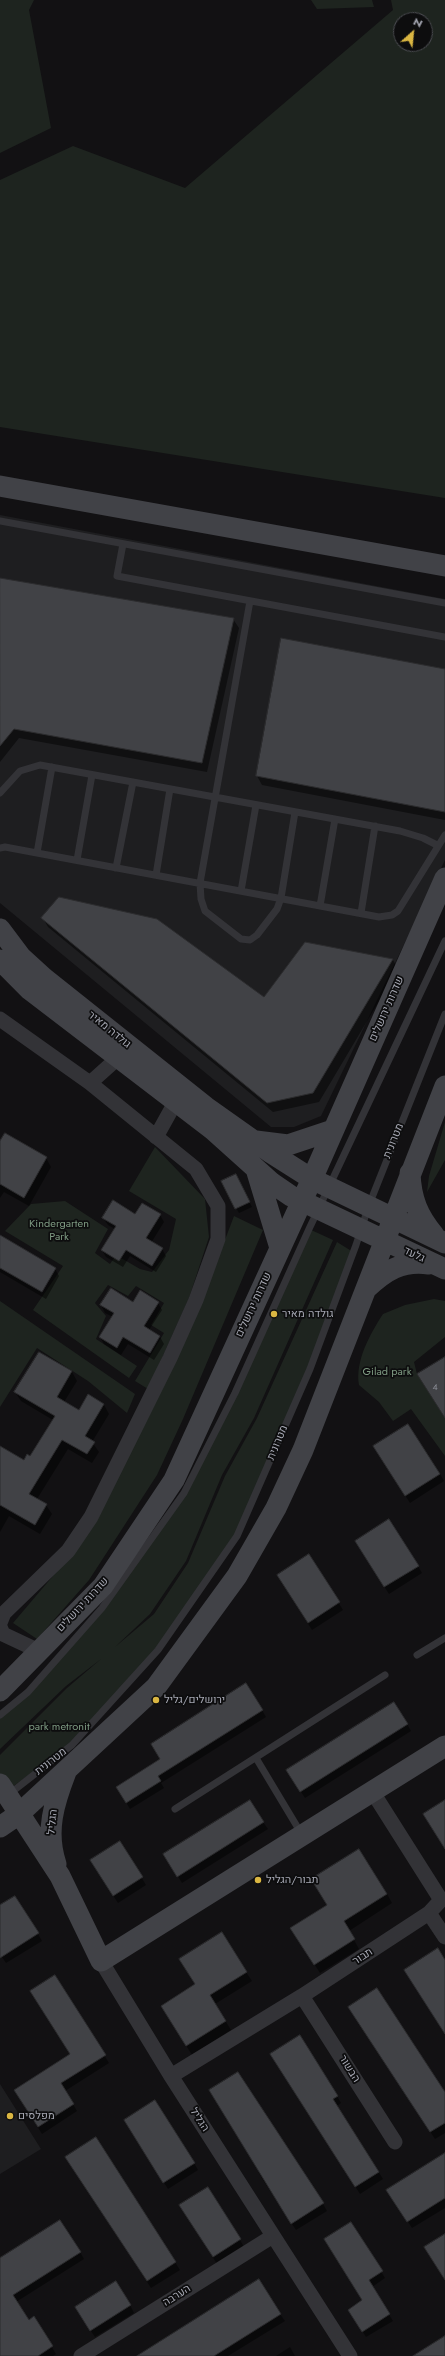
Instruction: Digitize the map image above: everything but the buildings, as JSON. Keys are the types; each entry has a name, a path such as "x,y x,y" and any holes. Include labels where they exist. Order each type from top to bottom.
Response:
{"street":[{"path":"0,486 445,566"},
{"name":"שדרות ירושלים","path":"2,1690 103,1586 174,1480 280,1248 310,1205 321,1183 333,1130 445,878"},
{"name":"גולדה מאיר","path":"0,929 22,957 44,978 206,1107 252,1140 321,1183 392,1217"},
{"name":"גולדה מאיר","path":"0,960 30,990 219,1135 285,1192 384,1241"},
{"path":"0,1019 90,1084 196,1169 218,1206 218,1239 196,1300 170,1358 91,1517 68,1552 4,1613 0,1623"},
{"path":"90,1084 118,1057"},
{"path":"0,1827 19,1814 156,1687 237,1576 276,1508 303,1450 392,1217 445,1086"},
{"path":"156,1137 176,1102"},
{"path":"252,1140 288,1145 333,1130"},
{"path":"256,1168 280,1248"},
{"path":"410,1171 416,1208 422,1220 441,1241"},
{"path":"392,1217 441,1241"},
{"name":"גלעד","path":"384,1241 440,1267"},
{"path":"364,1291 378,1278 397,1266 410,1263 440,1267"},
{"path":"0,1627 3,1634 39,1651"},
{"path":"101,1961 445,1746"},
{"name":"הגליל","path":"67,1770 52,1815 50,1830 52,1852 60,1876 101,1961 171,2076 350,2356"},
{"name":"תבור","path":"171,2076 302,1996 429,1913 441,1900 372,1791"},
{"name":"הגליל","path":"3,1793 19,1814 60,1876"},
{"path":"429,1913 445,1937"},
{"name":"הבשור","path":"302,1996 395,2142"},
{"name":"הערבה","path":"81,2356 273,2236"}],"lane":[{"path":"0,521 445,603"},
{"path":"123,544 117,576 445,637"},
{"path":"250,601 200,883 201,899 205,911 241,939 250,940 257,935 277,909 281,898 295,812"},
{"path":"0,793 20,771 40,765 410,833 437,845"},
{"path":"37,853 52,767"},
{"path":"77,860 92,775"},
{"path":"116,868 133,782"},
{"path":"156,875 170,789"},
{"path":"241,891 256,805"},
{"path":"320,906 335,819"},
{"path":"361,914 375,826"},
{"path":"2,846 379,917 398,911 437,845 445,835"},
{"path":"321,1183 445,941"},
{"name":"מטרונית","path":"3,1793 72,1745 158,1650 237,1536 310,1369 361,1230 368,1205 445,1014"},
{"path":"0,1715 28,1692 102,1608 184,1493 235,1393 310,1205"},
{"path":"417,1655 445,1638"},
{"path":"175,1809 385,1675"},
{"path":"256,1758 302,1835"}],"shaded area":[{"path":"0,515 445,599 445,860 321,1116 294,1127 271,1127 0,903"},
{"name":"מפלסים","path":"0,2084 41,2149 0,2174"}],"green space":[{"path":"0,0 34,0 29,10 51,128 0,153"},
{"path":"311,0 372,0 374,7 317,9"},
{"path":"391,0 445,0 445,498 0,427 0,180 73,146 185,188 393,10"},
{"path":"445,1122 445,1160 427,1192 429,1176"},
{"name":"Kindergarten Park","path":"155,1147 205,1199 209,1237 189,1298 148,1389 135,1381 164,1333 151,1325 164,1303 136,1286 128,1296 108,1285 95,1303 106,1316 96,1339 137,1366 129,1378 33,1310 63,1266 5,1231 31,1204 65,1201 108,1229 95,1253 110,1264 116,1255 140,1269 152,1272 169,1250 176,1219 129,1191"},
{"path":"234,1216 263,1230 183,1419 157,1475 89,1580 37,1639 13,1623 64,1563 220,1253"},
{"name":"park metronit","path":"309,1229 333,1240 254,1418 222,1475 186,1561 150,1614 115,1647 154,1614 188,1563 225,1476 257,1418 337,1242 353,1252 308,1373 237,1536 158,1650 74,1744 9,1789 0,1776 0,1755 67,1688 101,1659 66,1686 0,1749 0,1718 102,1608 184,1493"},
{"name":"Gilad park","path":"434,1299 445,1301 445,1337 414,1362 417,1374 445,1418 445,1456 411,1409 393,1421 379,1402 359,1385 358,1376 361,1357 373,1330 383,1314 405,1305"},
{"path":"0,1301 135,1394 127,1413 88,1381 37,1348 0,1407"}],"place":[{"name":"גולדה מאיר","path":"274,1314"},
{"name":"ירושלים/גליל","path":"156,1700"},
{"name":"תבור/הגליל","path":"258,1880"},
{"name":"מפלסים","path":"10,2116"}]}
